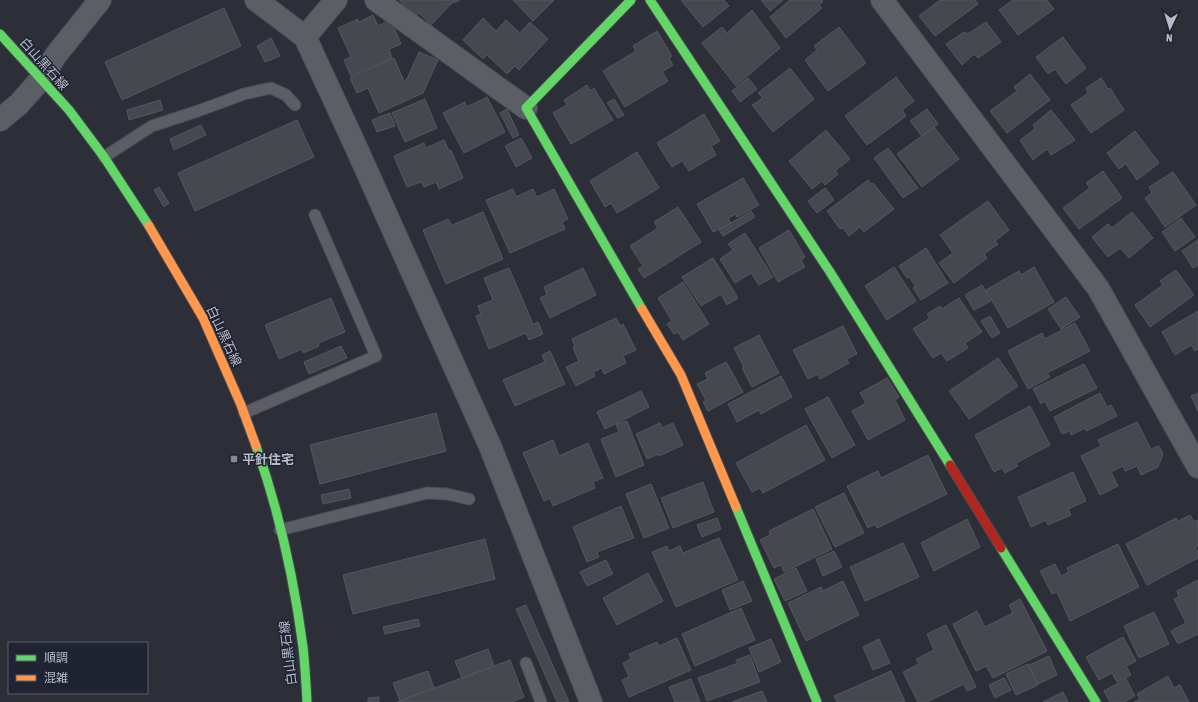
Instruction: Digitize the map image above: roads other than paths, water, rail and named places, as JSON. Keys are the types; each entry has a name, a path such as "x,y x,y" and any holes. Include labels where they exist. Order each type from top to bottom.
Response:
{"street":[{"path":"0,120 19,104 41,79 56,55 100,0"},
{"path":"256,0 305,37 490,446 591,702"},
{"path":"305,37 336,0"},
{"path":"376,0 526,108 681,375 818,702"},
{"path":"526,108 631,0"},
{"path":"650,0 830,272 1096,702"},
{"path":"882,0 1098,288 1198,467"},
{"name":"白山黒石線","path":"0,34 69,110 104,157 142,214 203,318 244,414 268,481 289,567 303,648 307,702"}],"lane":[{"path":"104,157 152,126 244,94 271,88 286,95 296,105"},
{"path":"244,414 376,356 315,215"},
{"path":"280,530 427,493 447,494 469,499"},
{"path":"526,663 541,702"}],"place":[{"name":"平針住宅","path":"234,459"}]}
